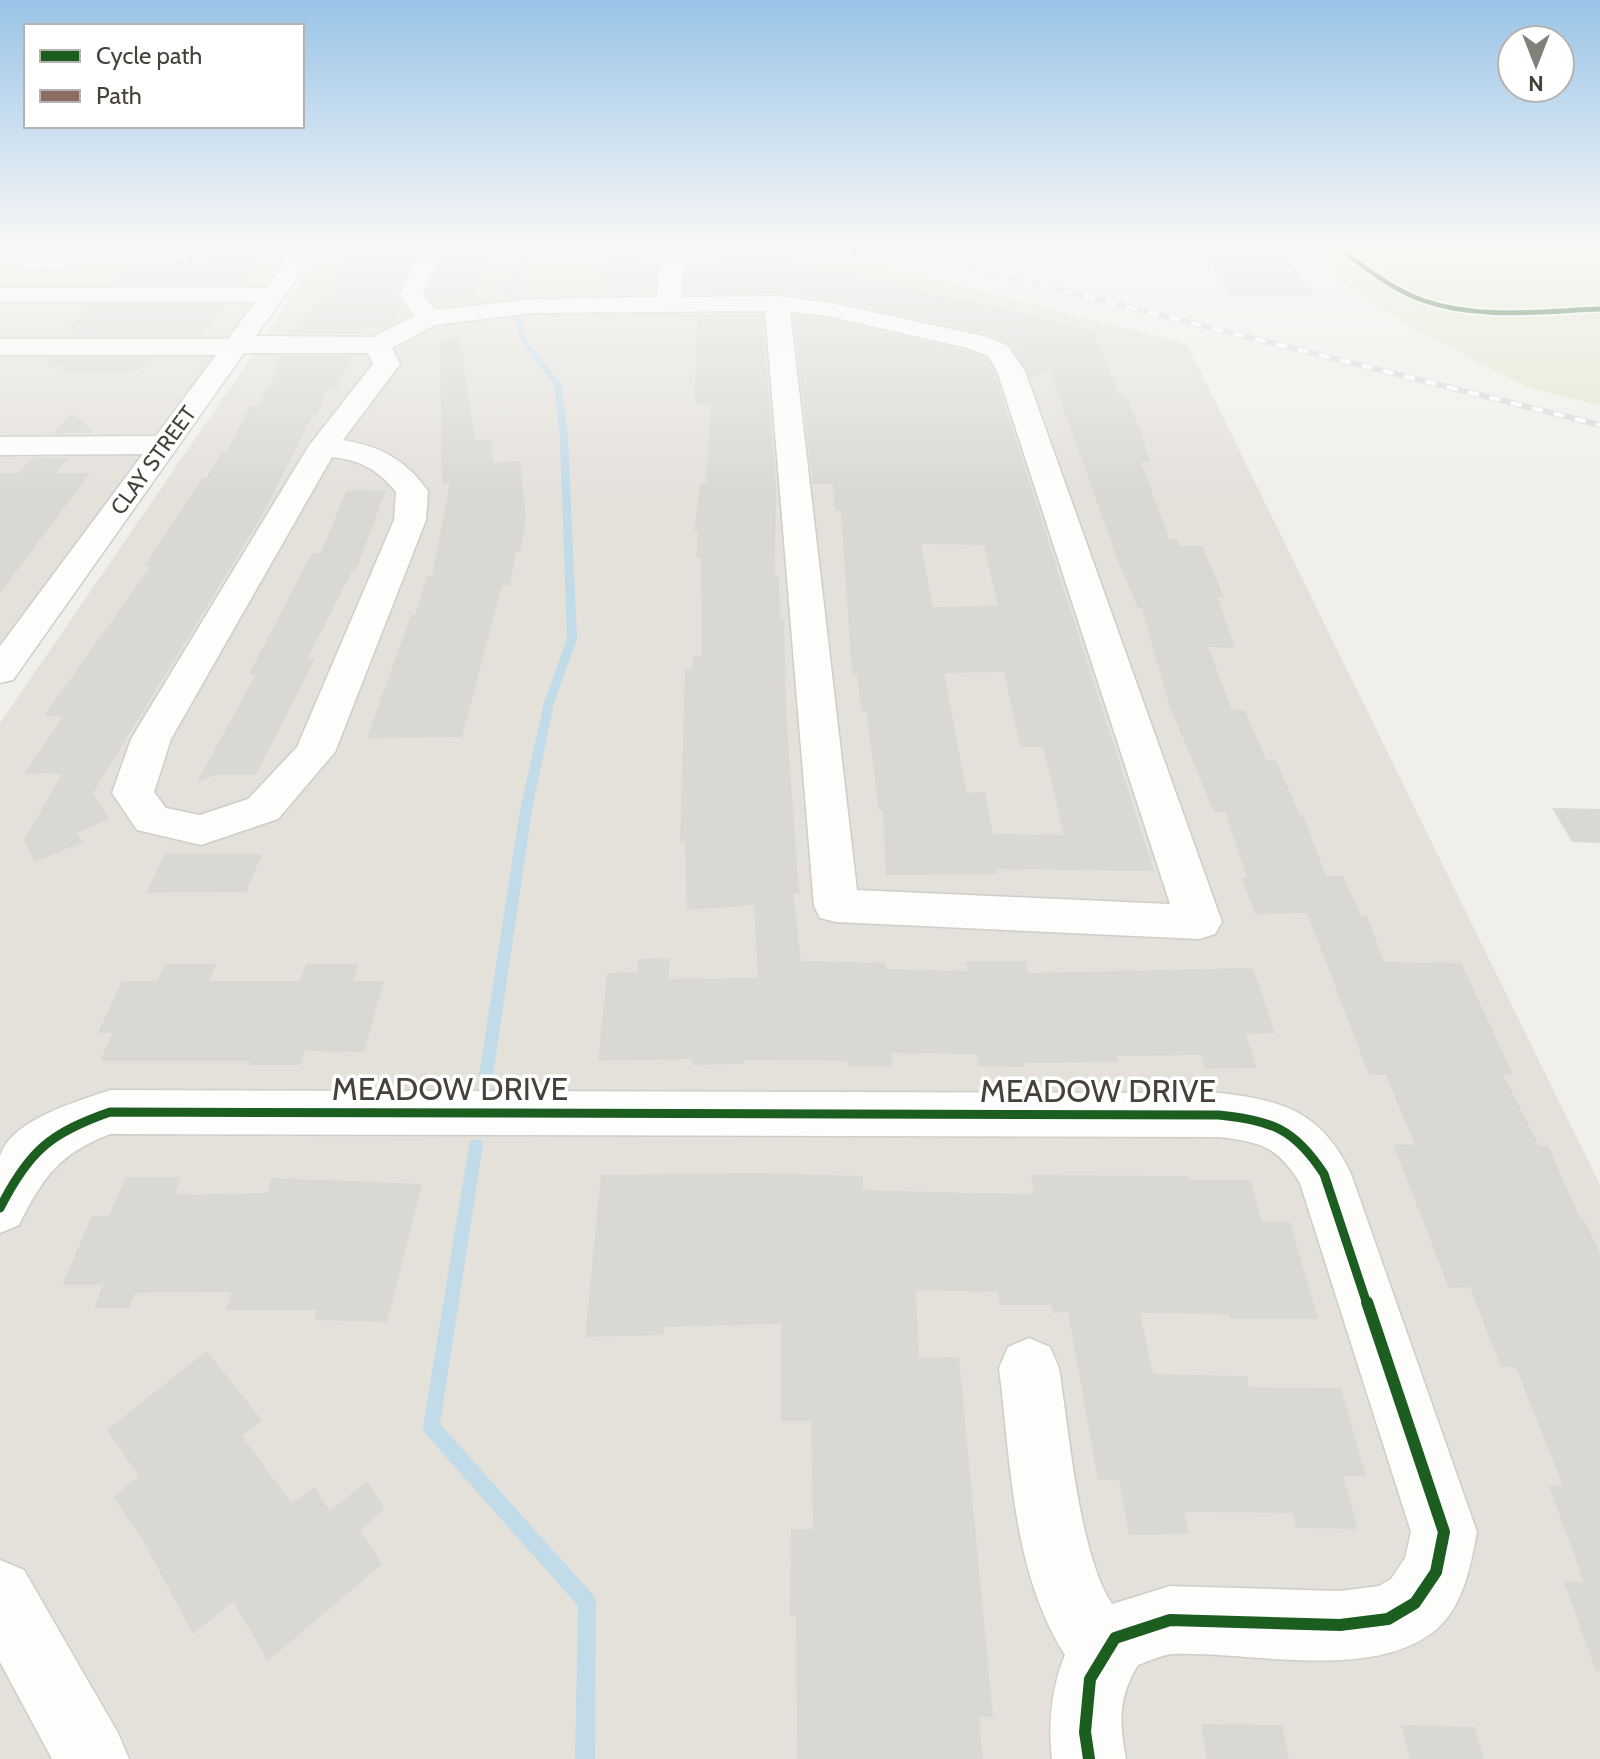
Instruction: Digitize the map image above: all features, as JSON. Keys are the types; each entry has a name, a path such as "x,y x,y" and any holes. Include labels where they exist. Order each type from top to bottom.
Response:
{"street":[{"name":"CLAY STREET","path":"0,672 248,330"},
{"path":"0,347 378,345 406,330"},
{"path":"780,330 836,906 1199,922 1011,371 998,351 975,342 922,330"},
{"path":"323,447 357,451 390,463 412,491 410,520 315,752 263,809 201,830 152,820 133,793 151,739 323,447 387,364 378,345"},
{"path":"0,446 164,445"},
{"name":"MEADOW DRIVE","path":"0,1208 17,1173 40,1144 75,1124 110,1112 1219,1115 1268,1120 1289,1131 1310,1151 1324,1174 1444,1532 1436,1572 1415,1603 1388,1619 1340,1625 1170,1620 1115,1638 1090,1679 1085,1732 1089,1759"},
{"path":"1029,1368 1055,1542 1075,1609 1105,1655"},
{"path":"0,1594 92,1759"}],"shaded area":[{"path":"0,330 236,330 0,645"},
{"path":"270,330 1133,330 1187,344 1600,1185 1600,1759 0,1759 0,723"}],"green space":[{"path":"1416,330 1600,330 1600,406 1527,387"}],"building":[{"path":"205,330 202,334 74,336 77,332 65,332"},
{"path":"294,330 362,330 361,334 292,333"},
{"path":"697,330 763,330 776,484 775,576 779,576 780,620 784,620 786,712 799,893 793,894 801,961 885,963 886,969 968,971 966,961 1026,961 1028,973 1253,968 1275,1033 1246,1034 1257,1068 1205,1069 1201,1055 1117,1056 1118,1062 1023,1063 1024,1067 978,1066 977,1054 891,1053 892,1066 847,1066 847,1061 744,1060 744,1064 692,1065 693,1059 598,1061 607,973 637,972 638,959 670,958 669,979 758,978 754,905 687,910 685,842 680,843 685,669 692,669 693,657 702,656 701,558 696,558 698,531 694,531 700,483 706,483 711,404 694,404"},
{"path":"795,330 875,330 986,358 994,372 1154,871 997,869 998,874 886,875 883,811 879,811 866,711 861,711 857,674 852,674 841,511 835,511 833,484 813,484","holes":["921,544 984,545 998,606 933,607","1004,672 1020,747 1043,747 1064,835 993,834 985,792 967,793 944,673"]},
{"path":"972,330 1094,332 1119,395 1125,395 1140,428 1150,462 1141,462 1169,539 1177,539 1180,546 1202,546 1224,598 1218,598 1235,648 1208,647 1232,710 1245,710 1266,760 1276,760 1300,816 1303,816 1326,876 1343,876 1361,916 1367,916 1384,962 1461,963 1513,1074 1503,1074 1539,1146 1548,1146 1580,1218 1583,1218 1600,1253 1600,1670 1596,1671 1564,1582 1584,1582 1549,1486 1563,1486 1516,1367 1501,1367 1470,1287 1449,1288 1393,1144 1415,1145 1386,1075 1369,1075 1307,913 1255,914 1241,878 1247,878 1225,812 1214,812 1169,705 1142,608 1138,608 1117,558 1050,371 1031,378 1009,343"},
{"path":"460,338 475,440 491,439 493,463 520,461 526,518 520,552 516,552 510,585 502,585 462,737 367,738 411,615 415,615 427,576 432,576 450,483 442,484 440,339"},
{"path":"278,356 351,356 337,389 327,390 317,415 313,415 260,519 93,793 109,819 77,833 83,842 35,862 24,840 62,774 25,773 63,717 44,716 151,566 144,566 203,478 207,478 221,452 227,452 250,406 259,406 276,373"},
{"path":"55,358 148,358 139,370 61,371 64,367 46,367"},
{"path":"72,413 93,430 90,433 53,434"},
{"path":"31,458 69,458 56,473 90,473 0,593 0,473 18,473"},
{"path":"386,490 356,571 352,571 308,658 315,658 256,775 214,775 197,782 256,674 249,674 312,553 321,553 346,491"},
{"path":"1552,808 1600,809 1600,843 1572,842"},
{"path":"165,854 262,854 246,892 146,893"},
{"path":"165,964 216,964 209,981 300,981 306,964 358,964 353,981 384,981 364,1052 305,1051 300,1065 249,1065 250,1061 100,1061 113,1033 98,1033 122,981 157,981"},
{"path":"756,1173 863,1176 863,1190 1034,1194 1031,1175 1188,1176 1189,1180 1251,1180 1262,1222 1290,1222 1318,1319 1230,1319 1229,1314 1140,1313 1153,1374 1247,1376 1249,1387 1341,1388 1366,1476 1343,1476 1358,1529 1296,1528 1293,1513 1184,1512 1189,1534 1129,1535 1119,1480 1098,1480 1068,1312 1053,1313 1052,1305 1000,1305 998,1292 916,1290 919,1358 959,1357 993,1717 979,1717 983,1759 797,1759 796,1616 790,1616 791,1529 813,1529 811,1421 781,1421 781,1324 664,1327 663,1335 585,1337 601,1175"},
{"path":"126,1177 181,1177 174,1195 267,1193 272,1178 422,1184 387,1322 314,1320 317,1310 226,1310 232,1292 135,1293 129,1308 94,1308 103,1285 62,1285 92,1216 109,1216"},
{"path":"207,1351 262,1420 242,1436 292,1504 314,1487 330,1511 367,1481 385,1509 360,1530 382,1564 268,1661 233,1601 193,1634 144,1542 113,1497 139,1476 107,1430"},
{"path":"1201,1724 1282,1725 1289,1759 1207,1759"},
{"path":"1401,1725 1474,1727 1484,1759 1410,1759"}],"waterway":[{"path":"485,1082 526,810 549,703 572,639 564,439 558,385 524,340 521,330"},
{"path":"476,1145 431,1427 587,1603 585,1759"}],"railway":[{"path":"1220,330 1600,425"}],"cycle path":[{"path":"0,1208 21,1170 42,1145 69,1128 110,1112 1219,1115 1255,1120 1281,1128 1302,1144 1324,1174 1444,1532 1436,1572 1415,1603 1388,1619 1340,1625 1170,1620 1115,1638 1090,1679 1085,1732 1089,1759"}]}
